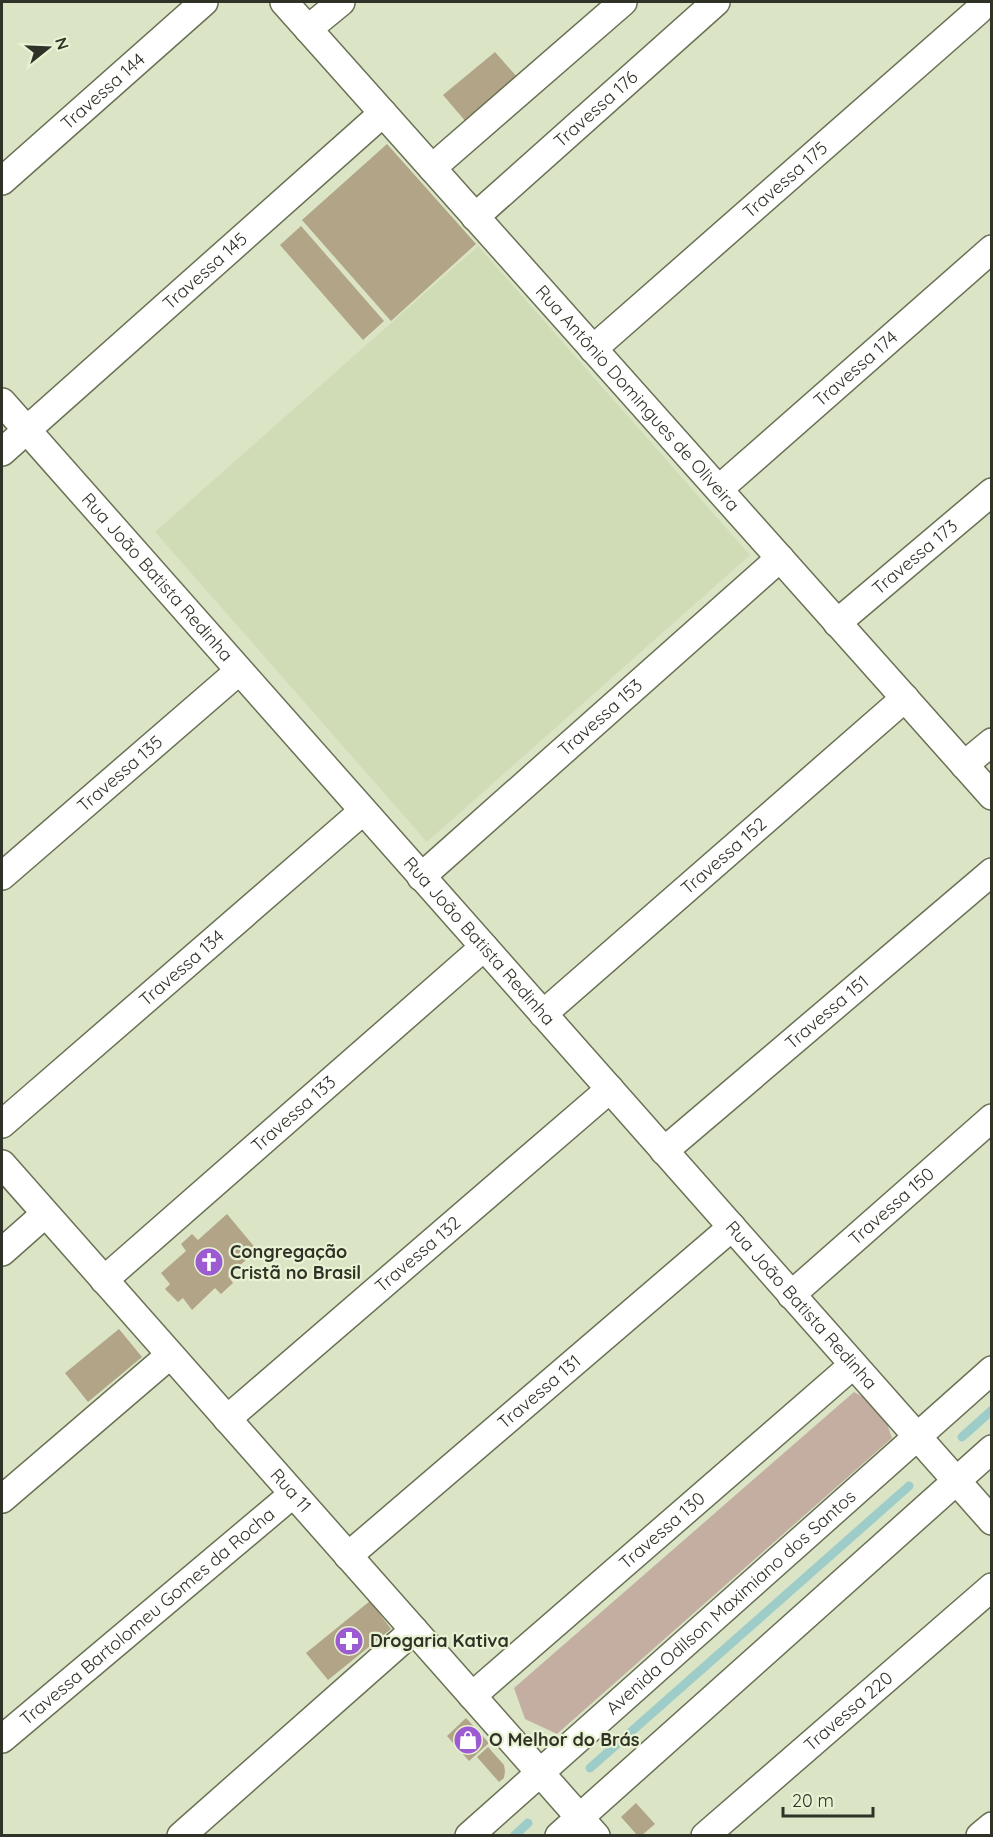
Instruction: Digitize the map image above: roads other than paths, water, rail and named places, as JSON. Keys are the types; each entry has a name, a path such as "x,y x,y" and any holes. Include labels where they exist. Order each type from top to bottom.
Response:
{"street":[{"name":"Travessa 144","path":"2,181 204,2"},
{"name":"Rua Antônio Domingues de Oliveira","path":"284,2 992,796"},
{"path":"308,29 341,2"},
{"path":"432,168 623,2"},
{"name":"Travessa 176","path":"476,217 716,2"},
{"name":"Travessa 175","path":"593,349 981,12"},
{"name":"Travessa 145","path":"2,452 383,113"},
{"name":"Travessa 174","path":"718,489 992,249"},
{"name":"Rua João Batista Redinha","path":"2,402 992,1521"},
{"name":"Travessa 173","path":"837,623 992,492"},
{"name":"Travessa 153","path":"421,877 780,558"},
{"name":"Travessa 135","path":"2,876 239,671"},
{"name":"Travessa 152","path":"543,1014 905,698"},
{"path":"964,765 992,742"},
{"name":"Travessa 134","path":"2,1124 363,811"},
{"name":"Travessa 151","path":"664,1152 992,872"},
{"name":"Travessa 133","path":"104,1280 484,947"},
{"name":"Travessa 132","path":"227,1419 610,1089"},
{"name":"Travessa 150","path":"791,1295 992,1118"},
{"name":"Rua 11","path":"2,1164 588,1826"},
{"path":"2,1252 45,1214"},
{"name":"Travessa 131","path":"348,1556 732,1227"},
{"path":"2,1499 170,1355"},
{"name":"Travessa 130","path":"472,1696 853,1365"},
{"name":"Avenida Odilson Maximiano dos Santos","path":"469,1836 992,1370"},
{"path":"560,1836 588,1826 956,1480 992,1449"},
{"name":"Travessa Bartolomeu Gomes da Rocha","path":"2,1739 293,1494"},
{"name":"Travessa 220","path":"705,1836 992,1587"},
{"path":"181,1836 414,1630"},
{"path":"980,1836 992,1826"}],"waterway":[{"path":"962,1437 992,1410"},
{"path":"590,1768 909,1486"},
{"path":"514,1836 528,1823"}],"place":[{"name":"Congregação Cristã no Brasil","path":"209,1262"},
{"name":"Drogaria Kativa","path":"349,1641"},
{"name":"O Melhor do Brás","path":"468,1740"}]}
